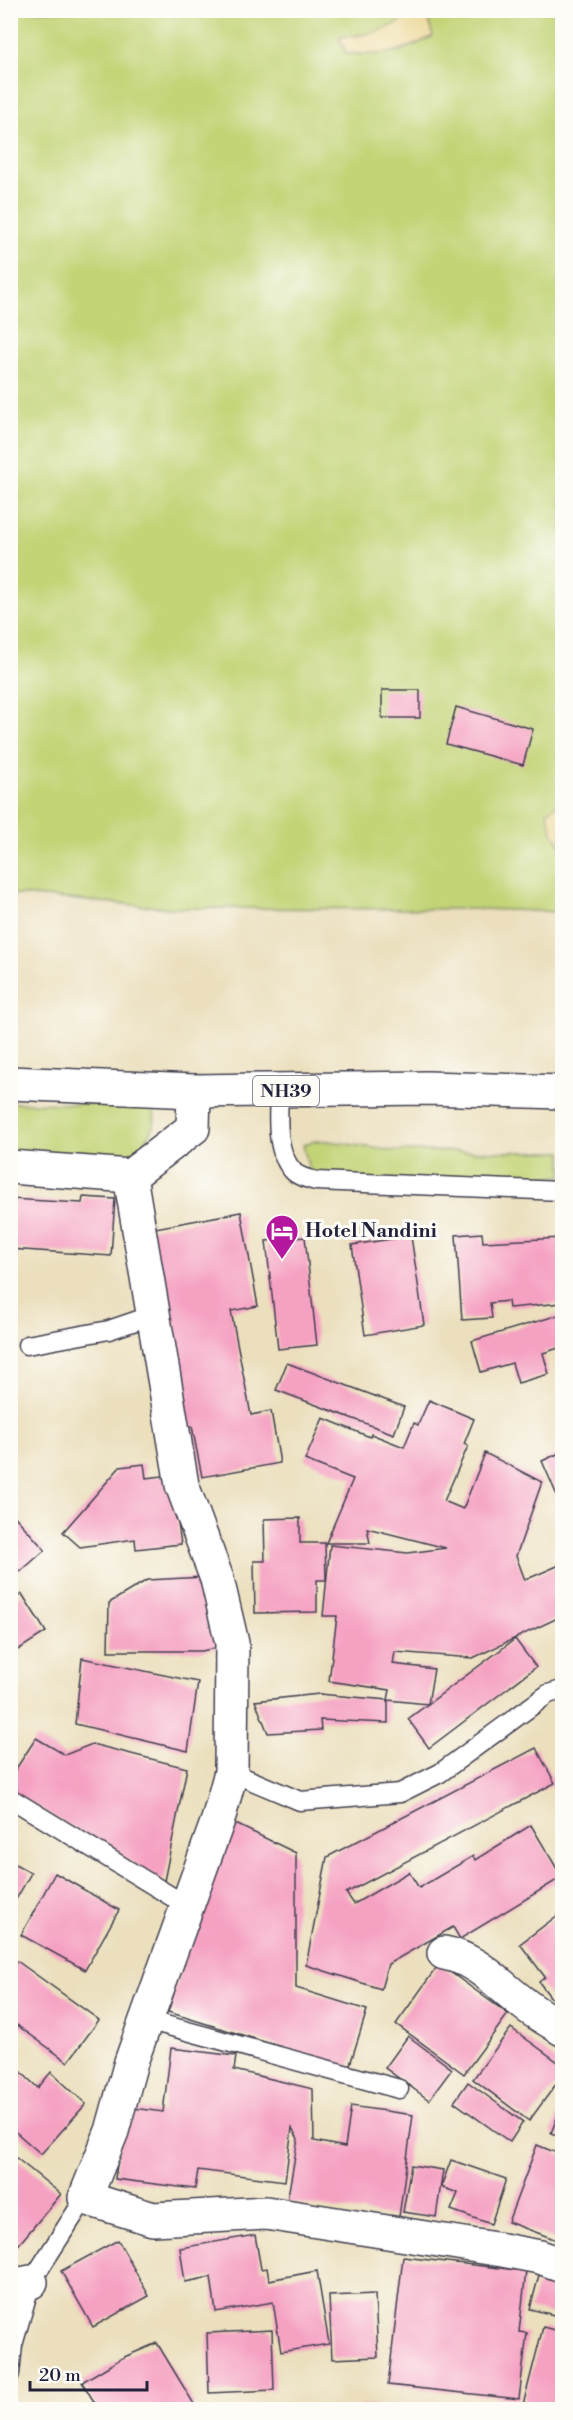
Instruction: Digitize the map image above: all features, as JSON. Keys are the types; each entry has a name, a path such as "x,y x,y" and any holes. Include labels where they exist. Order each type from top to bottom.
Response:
{"main road":[{"name":"NH39","path":"10,1083 194,1091 428,1088 562,1092"},
{"path":"10,1167 130,1176 193,1128 194,1091"},
{"path":"130,1176 182,1485 217,1579 232,1643 231,1772 218,1821 131,2062 112,2131 85,2198 153,2218 266,2212 502,2250 540,2257 562,2265"},
{"path":"444,1953 453,1954 485,1972 524,2004 562,2028"}],"lane":[{"path":"279,1091 278,1124 286,1161 296,1174 316,1181 562,1191"},
{"path":"27,1345 109,1330 153,1315"},
{"path":"231,1772 300,1801 400,1793 440,1773 548,1695 562,1690"},
{"path":"10,1798 187,1906"},
{"path":"147,2020 399,2089"},
{"path":"10,2374 21,2284 85,2198"}],"green space":[{"path":"10,11 562,11 562,912 481,909 169,908 11,894"},
{"path":"10,1103 151,1105 154,1124 146,1140 117,1166 11,1158"},
{"path":"313,1141 328,1141 393,1151 562,1152 562,1176 358,1186 309,1170 303,1145"}],"sand":[{"path":"415,11 426,11 433,36 401,50 381,54 346,53 339,37 380,31 407,18"},
{"path":"557,805 562,807 562,846 553,833 547,812"}],"building":[{"path":"382,690 420,690 420,718 382,718"},
{"path":"456,707 533,729 523,765 446,744"},
{"path":"83,1197 115,1199 111,1256 10,1249 10,1199 82,1203"},
{"path":"241,1212 258,1306 231,1311 251,1415 271,1411 280,1463 202,1477 192,1426 186,1427 150,1229"},
{"path":"482,1233 483,1242 562,1238 562,1303 509,1308 508,1301 490,1303 492,1318 462,1320 456,1235"},
{"path":"411,1236 424,1325 365,1335 352,1245"},
{"path":"305,1237 317,1345 278,1349 266,1241"},
{"path":"562,1314 562,1347 543,1353 549,1374 518,1383 512,1363 481,1372 472,1341"},
{"path":"287,1363 404,1407 394,1434 276,1390"},
{"path":"429,1400 474,1419 464,1444 468,1446 444,1501 463,1509 485,1453 542,1482 516,1556 525,1580 562,1564 562,1616 473,1658 395,1652 393,1664 434,1669 428,1704 388,1700 390,1690 329,1681 337,1616 323,1616 330,1545 408,1553 446,1548 367,1528 370,1543 326,1543 353,1479 305,1460 323,1418 370,1437 371,1434 404,1447 414,1423 418,1425"},
{"path":"562,1452 562,1507 542,1461"},
{"path":"144,1464 146,1478 171,1475 181,1544 136,1549 135,1539 80,1547 63,1532 120,1467"},
{"path":"10,1511 45,1550 20,1572 10,1561"},
{"path":"300,1518 300,1543 325,1543 326,1580 317,1580 317,1612 255,1613 254,1561 265,1561 264,1519"},
{"path":"204,1577 227,1645 202,1651 108,1651 109,1603 147,1580"},
{"path":"22,1594 46,1632 10,1655 10,1602"},
{"path":"515,1639 536,1667 429,1748 408,1719"},
{"path":"82,1658 198,1682 188,1751 75,1724"},
{"path":"319,1694 388,1700 388,1723 320,1720 321,1730 268,1733 255,1701"},
{"path":"36,1738 65,1755 92,1744 187,1768 164,1881 10,1791 10,1778"},
{"path":"536,1748 555,1783 346,1893 354,1904 409,1872 419,1888 473,1856 475,1860 531,1825 562,1877 460,1939 453,1927 388,1964 381,1989 306,1965 327,1857"},
{"path":"219,1816 296,1853 296,1988 367,2010 349,2068 168,2012 207,1886"},
{"path":"10,1861 31,1873 10,1910"},
{"path":"55,1873 119,1910 85,1970 21,1935"},
{"path":"562,1912 561,2011 539,1982 545,1977 520,1944"},
{"path":"17,1961 99,2020 68,2062 10,2020 10,1971"},
{"path":"439,1964 508,2014 464,2074 396,2024"},
{"path":"511,2028 562,2065 562,2076 529,2121 473,2079"},
{"path":"408,2036 452,2069 429,2100 385,2068"},
{"path":"171,2048 236,2056 234,2070 313,2089 314,2141 345,2147 351,2106 413,2115 399,2217 287,2202 298,2139 292,2128 285,2181 198,2170 195,2189 115,2179 125,2107 163,2112"},
{"path":"21,2072 38,2088 51,2072 86,2104 41,2154 10,2127 10,2084"},
{"path":"468,2082 523,2122 510,2142 454,2102"},
{"path":"562,2105 562,2137 551,2133"},
{"path":"537,2145 562,2155 562,2226 557,2240 508,2222"},
{"path":"10,2153 61,2194 10,2255"},
{"path":"451,2160 506,2179 491,2224 451,2210 458,2193 441,2187"},
{"path":"411,2165 443,2170 436,2217 403,2212"},
{"path":"255,2235 261,2269 267,2268 269,2280 317,2271 329,2344 281,2352 273,2302 216,2312 211,2277 185,2282 180,2248"},
{"path":"118,2240 149,2296 93,2327 61,2271"},
{"path":"403,2257 526,2271 519,2332 527,2333 519,2399 388,2385"},
{"path":"539,2275 562,2281 562,2317 530,2309"},
{"path":"375,2294 378,2357 332,2359 329,2296"},
{"path":"543,2327 562,2332 562,2410 540,2410 523,2405"},
{"path":"272,2330 274,2390 209,2393 207,2333"},
{"path":"157,2343 194,2404 186,2410 155,2410 152,2406 146,2410 99,2410 82,2382 122,2358"},
{"path":"360,2405 392,2408 392,2410 359,2410"}],"place":[{"name":"Hotel Nandini","path":"282,1260"}]}
